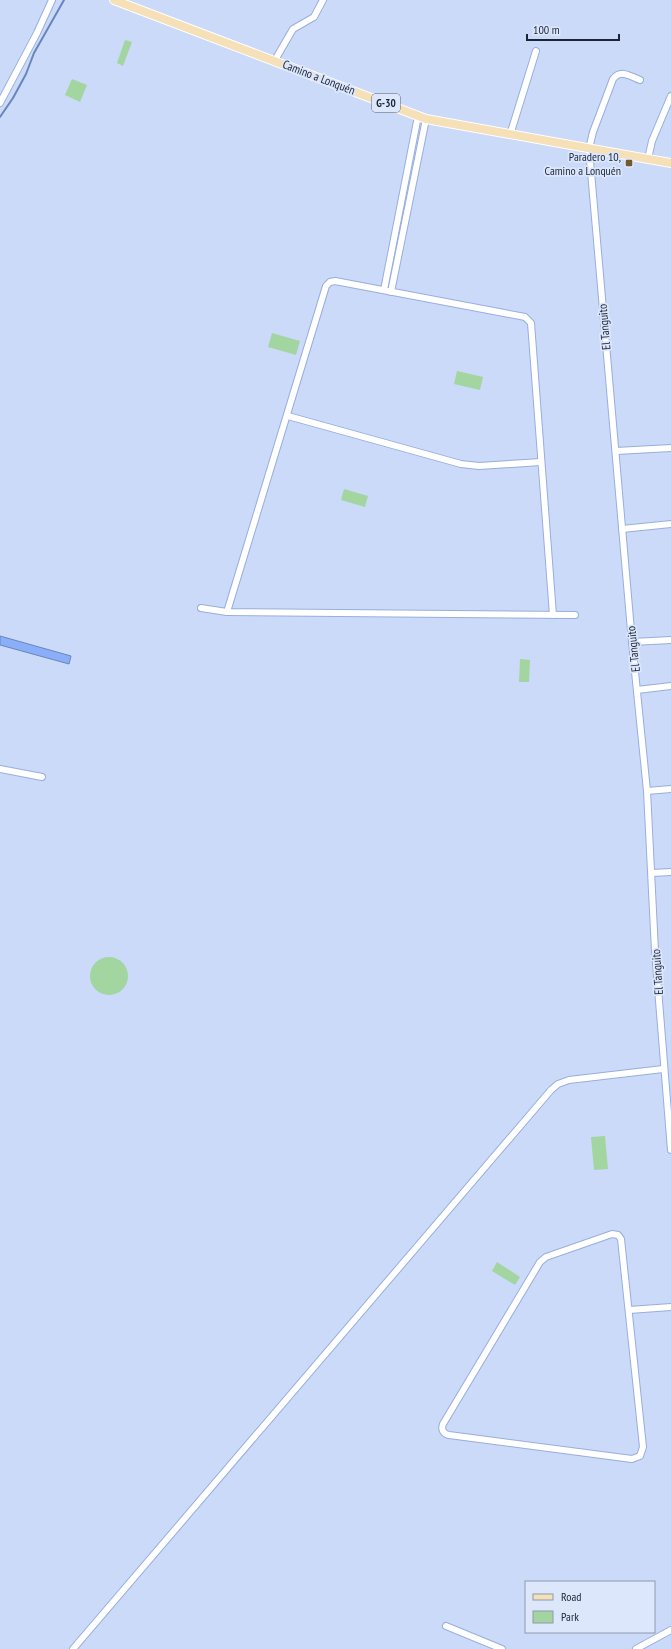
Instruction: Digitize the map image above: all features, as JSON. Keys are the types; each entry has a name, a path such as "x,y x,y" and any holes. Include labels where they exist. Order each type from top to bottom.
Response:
{"main road":[{"name":"Camino a Lonquén","path":"114,0 422,117 510,135 671,163"}],"street":[{"path":"0,103 27,53 52,0"},
{"path":"275,60 293,29 314,17 323,0"},
{"path":"510,135 536,51"},
{"name":"El Tanguito","path":"640,80 623,73 618,74 613,79 593,132 589,149 632,642 647,791 664,1069 671,1150"},
{"path":"648,159 652,141 671,96"},
{"path":"384,290 422,117"},
{"path":"391,292 422,117"},
{"path":"227,612 327,285 330,282 337,281 529,319 531,323 553,615"},
{"path":"288,416 461,464 479,466 541,462"},
{"path":"616,451 671,448"},
{"path":"622,529 671,524"},
{"path":"201,608 227,612 575,615"},
{"path":"632,642 671,640"},
{"path":"637,690 671,686"},
{"path":"0,769 42,777"},
{"path":"647,791 671,789"},
{"path":"652,873 671,872"},
{"path":"73,1649 551,1090 558,1084 569,1080 664,1069"},
{"path":"612,1234 618,1235 621,1239 629,1310 643,1447 642,1454 638,1458 632,1459 449,1435 443,1431 443,1424 538,1264 544,1258 612,1234"},
{"path":"629,1310 671,1307"},
{"path":"446,1626 502,1649"},
{"path":"636,1649 671,1630"}],"green space":[{"path":"125,40 132,42 123,66 117,63"},
{"path":"72,79 87,85 80,102 65,95"},
{"path":"272,333 300,341 296,355 268,347"},
{"path":"457,371 483,377 480,390 454,384"},
{"path":"344,489 368,496 365,507 341,500"},
{"path":"520,659 530,660 529,682 519,682"},
{"path":"105,957 113,957 120,960 125,965 128,976 125,987 120,992 113,995 105,995 98,992 93,987 90,980 90,972 93,965 98,960"},
{"path":"605,1136 608,1169 594,1170 591,1137"},
{"path":"497,1262 520,1277 515,1285 492,1271"}],"water":[{"path":"0,636 71,656 69,664 0,645"}],"waterway":[{"path":"0,117 13,98 26,74 34,53 64,0"}],"place":[{"name":"Paradero 10, Camino a Lonquén","path":"629,163"}]}
